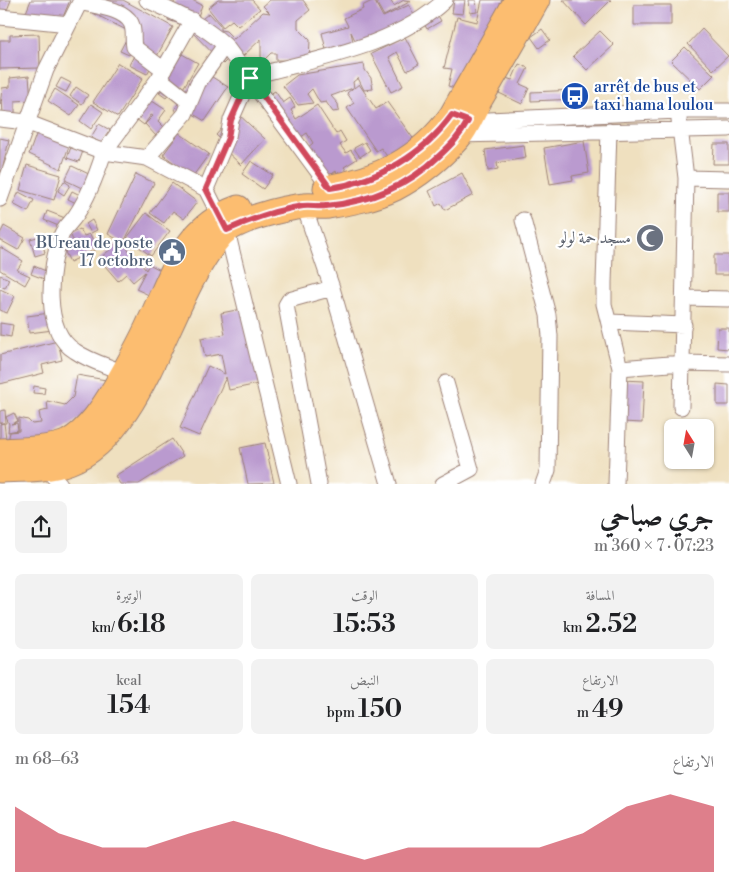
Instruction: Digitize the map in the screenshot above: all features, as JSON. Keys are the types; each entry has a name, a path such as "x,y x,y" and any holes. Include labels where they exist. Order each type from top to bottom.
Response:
{"main road":[{"path":"0,470 52,476 69,462 95,448 120,422 160,347 197,267 224,222 260,200 359,183 386,171 455,126 517,0"},
{"path":"0,451 35,449 67,442 100,414 149,324 178,259 200,230 224,222 253,218 304,206 325,206 365,199 395,188 427,167 537,0"}],"street":[{"path":"147,0 192,20 209,30 225,45 330,188"},
{"path":"206,189 228,138 231,120 250,78 395,35 436,9 445,0"},
{"path":"0,199 46,70 80,1 124,14 131,22 135,33 134,47 189,102"},
{"path":"0,17 69,24"},
{"path":"124,373 74,351 62,339 55,321 50,290 53,266 60,237 85,200 104,152 162,74 192,20"},
{"path":"147,158 185,114 198,83 225,45"},
{"path":"678,111 686,178 685,298 680,407"},
{"path":"455,126 678,111 729,111"},
{"path":"0,119 26,122 104,152 147,158 206,189 224,222 289,484"},
{"path":"455,126 609,131 729,130"},
{"path":"609,131 604,304 620,368 616,484"},
{"path":"686,178 729,179"},
{"path":"304,206 332,288 389,484"},
{"path":"523,220 548,315 550,336 548,470 543,484"},
{"path":"319,484 286,305 289,300 332,288"},
{"path":"685,298 729,299"},
{"path":"609,322 684,325"},
{"path":"620,368 682,362 729,364"},
{"path":"443,484 464,475 471,469 446,383"}],"building":[{"path":"0,0 11,0 2,23 0,22"},
{"path":"31,0 70,0 61,22 23,20"},
{"path":"100,0 123,0 173,27 147,74 129,65 136,52 132,50 129,55 120,51 130,32 93,13"},
{"path":"175,0 192,0 202,5 195,25 209,13 221,26 221,30 226,31 234,39 263,12 270,13 263,6 270,0 303,0 310,10 298,20 298,28 310,40 309,61 276,60 276,53 271,53 264,60 261,57 261,39 242,57 230,57 223,64 190,30 192,28 168,20"},
{"path":"218,0 252,0 260,9 238,26 232,20 223,27 208,8"},
{"path":"374,0 383,17 409,5 416,19 357,44 351,32 355,51 328,58 322,33 348,26 344,18 363,9 362,6"},
{"path":"379,0 390,0 394,6 404,0 411,1 384,16 376,2"},
{"path":"454,0 465,0 463,14 452,13"},
{"path":"469,0 476,0 477,12 470,13"},
{"path":"482,0 506,0 492,56 472,52 462,90 448,86 452,69 444,68 457,17 477,22"},
{"path":"563,0 611,0 586,25"},
{"path":"634,5 671,5 671,25 634,25"},
{"path":"435,10 441,21 427,29 421,18"},
{"path":"542,29 550,40 539,48 531,37"},
{"path":"702,29 728,56 713,70 688,44"},
{"path":"600,31 614,45 587,70 573,56"},
{"path":"39,34 40,68 0,69 0,40 10,40 10,35"},
{"path":"405,37 419,64 407,71 397,52 389,57 403,86 391,92 371,54"},
{"path":"685,47 714,75 700,89 671,61"},
{"path":"182,54 198,63 182,90 153,73 163,56 176,64"},
{"path":"118,63 143,78 118,117 93,102"},
{"path":"364,64 365,70 371,78 373,89 364,90 358,78 353,82 354,88 359,84 376,109 387,102 415,141 389,159 381,148 376,151 347,108 354,103 347,93 353,88 331,96 338,104 339,111 333,112 326,102 320,103 312,89 307,94 313,103 298,105 283,86 297,75"},
{"path":"519,64 528,68 520,84 529,88 522,104 499,93 506,78 512,80"},
{"path":"201,70 228,87 205,121 188,111 185,116 174,110"},
{"path":"29,76 31,100 15,101 15,114 3,115 2,99 0,105 2,88 10,87 10,78"},
{"path":"61,78 71,83 66,92 56,87"},
{"path":"165,86 172,91 166,98 159,93"},
{"path":"76,87 88,95 82,104 70,96"},
{"path":"55,89 79,105 71,116 48,101"},
{"path":"577,90 577,99 531,101 531,92"},
{"path":"275,91 283,103 290,98 295,107 291,110 296,119 317,105 336,134 340,131 346,141 340,145 346,153 351,150 357,159 344,167 349,174 341,179 336,171 326,178 307,148 313,143 307,133 294,142 265,97"},
{"path":"146,97 166,110 158,121 166,129 157,137 145,124 153,116 151,115 144,125 132,116"},
{"path":"91,104 103,112 91,129 80,121"},
{"path":"236,112 265,139 241,165 223,148 226,144 216,135"},
{"path":"99,124 110,130 102,144 91,137"},
{"path":"37,132 70,143 61,169 29,154"},
{"path":"179,133 209,154 193,176 163,155"},
{"path":"0,138 9,140 2,171 0,171"},
{"path":"584,141 589,173 572,176 573,180 550,184 544,148"},
{"path":"365,142 370,150 360,157 354,148"},
{"path":"714,144 729,144 729,164 713,164"},
{"path":"524,145 526,158 497,163 498,169 488,171 485,150"},
{"path":"71,147 83,151 79,162 67,158"},
{"path":"251,161 273,175 263,189 242,174"},
{"path":"27,165 61,175 54,200 20,190"},
{"path":"72,166 93,176 86,190 65,180"},
{"path":"462,173 473,195 445,210 441,203 436,206 429,191"},
{"path":"136,174 154,183 124,242 121,241 146,270 149,264 164,272 151,296 136,289 145,272 133,282 126,274 118,281 99,259 120,241 108,234"},
{"path":"64,181 70,185 64,195 58,191"},
{"path":"172,183 197,202 184,219 173,211 164,223 150,213"},
{"path":"72,191 82,196 78,204 68,199"},
{"path":"19,192 34,200 28,212 13,204"},
{"path":"717,192 729,192 729,212 717,212"},
{"path":"47,211 65,218 61,227 44,220"},
{"path":"146,213 170,231 151,256 127,238"},
{"path":"92,220 97,230 91,233 86,224"},
{"path":"4,226 25,238 18,250 0,240 0,234"},
{"path":"80,229 84,236 90,234 97,249 70,262 65,252 76,246 70,234"},
{"path":"41,236 45,253 35,256 30,239"},
{"path":"0,247 23,261 17,270 30,276 25,285 0,270"},
{"path":"714,255 729,255 729,275 714,275"},
{"path":"34,266 48,272 44,279 31,274"},
{"path":"0,275 9,279 5,288 0,286"},
{"path":"0,289 15,296 7,313 0,310"},
{"path":"247,308 263,383 229,390 226,377 199,436 180,428 208,366 225,374 221,354 205,357 201,338 225,334 221,313"},
{"path":"50,313 53,330 29,333 27,316"},
{"path":"0,323 13,325 11,337 0,335"},
{"path":"718,328 729,328 729,349 717,348"},
{"path":"58,341 62,360 42,365 44,373 0,384 0,355"},
{"path":"77,375 106,380 102,402 48,442 0,448 0,424 4,423 7,446 10,432 19,431 19,418 28,420 32,424 41,423 39,412 48,410 47,401 65,405 73,397"},
{"path":"623,380 644,381 642,423 622,422"},
{"path":"717,384 729,385 729,405 717,405"},
{"path":"34,386 45,388 44,394 33,393"},
{"path":"5,410 6,423 0,423 0,411"},
{"path":"14,413 18,421 11,424 17,423 18,430 8,432 9,424 6,417"},
{"path":"172,439 183,456 139,484 120,484 115,476"},
{"path":"265,443 274,483 248,484 240,448"}],"place":[{"name":"arrêt de bus et taxi hama loulou","path":"575,96"},
{"name":"مسجد حمة لولو","path":"650,238"},
{"name":"BUreau de poste 17 octobre","path":"172,252"}],"route":[{"path":"250,78 330,188 359,183 386,171 412,155 441,130 452,115 468,121 460,136 427,167 395,188 365,199 325,206 304,206 253,218 227,230 206,189 228,138 231,120 250,78"}]}
